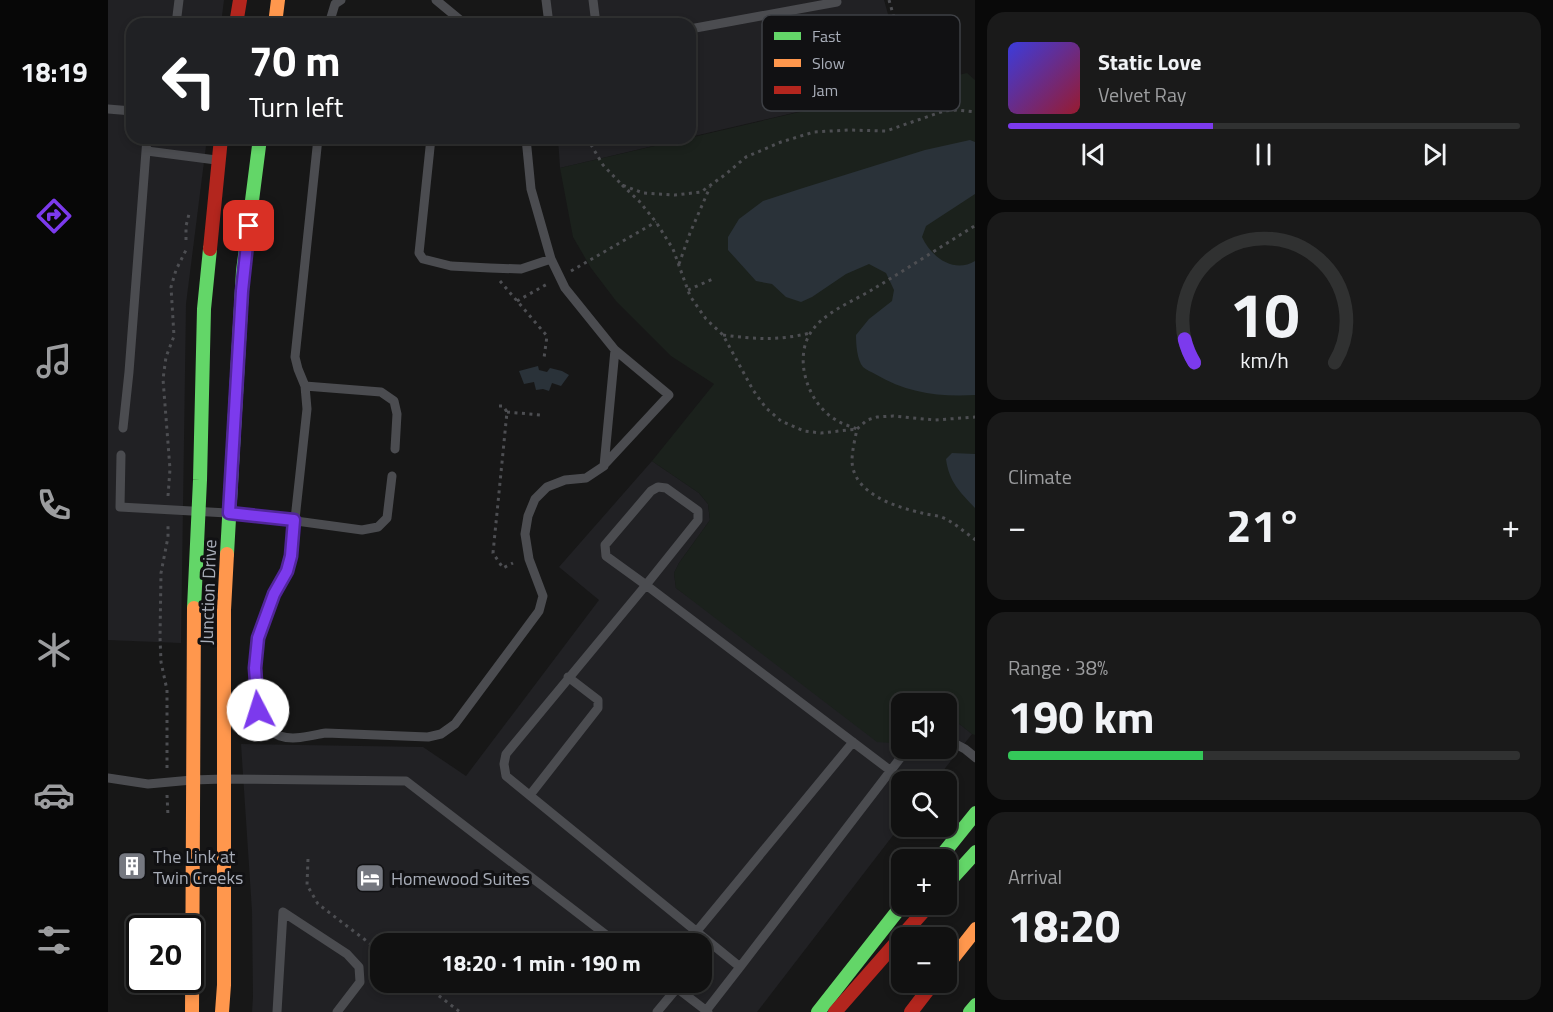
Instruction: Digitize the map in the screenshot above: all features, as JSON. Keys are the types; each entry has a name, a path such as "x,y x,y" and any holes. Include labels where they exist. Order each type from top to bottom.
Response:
{"main road":[{"path":"237,18 240,0"},
{"path":"276,18 278,0"},
{"name":"Junction Drive","path":"192,1012 193,628 199,512 204,309 220,144"},
{"name":"Junction Drive","path":"222,1012 224,985 224,610 243,271 259,144"},
{"path":"947,849 975,813"},
{"path":"957,872 975,852"},
{"path":"818,1012 894,915"},
{"path":"835,1012 920,915"},
{"path":"957,953 975,929"},
{"path":"911,1012 926,993"},
{"path":"970,1012 975,1005"}],"lane":[{"path":"177,18 179,0"},
{"path":"331,18 335,4 341,0"},
{"path":"435,0 455,18"},
{"path":"546,0 548,18"},
{"path":"594,0 596,18"},
{"path":"696,28 793,5 837,2 836,0"},
{"path":"108,109 126,110"},
{"path":"123,428 147,144"},
{"path":"317,144 295,357 305,386 307,409 291,556 287,571 274,594 258,638 255,668 258,710 268,728 279,736 297,739 326,733 428,737 441,734 455,724 539,611 543,596 529,559 525,534 528,516 535,499 547,487 566,480 586,478 604,466 669,395 615,350 576,302 560,278 550,259 531,189 527,144"},
{"path":"430,144 419,253 423,259 451,266 489,268 521,268 550,259"},
{"path":"147,152 218,160"},
{"path":"604,466 615,350"},
{"path":"305,386 381,392 394,401 397,414 395,449"},
{"path":"121,455 120,507 229,513 362,530 378,527 387,518 392,476"},
{"path":"740,967 506,776 504,764 506,754 646,585 698,520 698,511 666,488 658,487 651,491 605,545 606,556 646,585 891,771"},
{"path":"530,795 598,708 598,700 568,677"},
{"path":"697,931 854,742"},
{"path":"957,745 975,758"},
{"path":"683,993 706,1012 900,759"},
{"path":"108,778 148,784 224,779 406,781 604,933"},
{"path":"277,1012 283,912 347,954 358,967 360,982 337,1012"},
{"path":"657,1012 668,993"}],"path":[{"path":"889,0 893,15"},
{"path":"960,110 975,112"},
{"path":"622,185 643,193 675,195 701,192 746,157 781,142 814,132 886,131 944,111"},
{"path":"591,144 603,165 639,201 656,222 673,249 690,296 706,319 723,335 753,390 766,408 781,421 804,431 821,433 857,429 867,420 877,417 893,416 935,420 975,417"},
{"path":"679,264 711,185"},
{"path":"517,301 656,222"},
{"path":"857,429 834,419 809,391 803,369 804,350 810,333 823,319 975,225"},
{"path":"489,268 547,336 544,358"},
{"path":"168,824 167,690 161,662 160,637 161,573 168,537 170,469 163,379 166,357 174,336 171,287 176,270"},
{"path":"688,290 713,279"},
{"path":"723,335 771,339 791,338 810,333"},
{"path":"500,406 503,406 507,412 493,553 503,568 513,563"},
{"path":"507,412 541,415"},
{"path":"857,429 852,463 856,478 866,488 881,499 901,507 939,516 954,523 975,540"},
{"path":"308,859 307,885 318,904 370,944"},
{"path":"435,993 460,1012"}],"shaded area":[{"path":"108,0 224,0 222,18 126,18 126,144 206,144 186,304 181,643 108,640"},
{"path":"550,0 884,0 888,15 762,15 762,111 801,111 696,136 696,18 551,18"},
{"path":"967,73 975,80 975,735 957,722 957,693 891,693 891,743 877,742 676,588 674,573 679,563 710,520 708,504 699,493 652,461 714,384 671,356 616,301 591,268 573,237 560,168 663,144 696,144 696,136 804,111 960,111 960,75"},
{"path":"970,140 975,142 975,194 926,226 922,237 931,251 944,261 959,266 975,261 975,395 936,394 911,390 863,367 858,356 856,335 869,319 892,301 894,290 886,273 869,264 846,274 801,302 786,297 772,284 756,281 728,250 728,237 739,219 763,201 925,150"},
{"path":"558,144 662,144 560,168"},
{"path":"538,366 539,370 547,372 550,368 569,375 561,386 552,383 549,391 536,390 534,382 524,384 519,371"},
{"path":"952,453 975,454 975,508 960,492 947,467 946,459"},
{"path":"652,461 699,493 708,504 710,520 674,573 676,588 891,743 891,759 952,759 943,771 891,771 892,837 757,1012 252,1012 252,911 241,744 423,747 466,776 599,600 559,567"},
{"path":"957,722 972,734 957,753"}],"traffic: fast":[{"path":"227,554 243,271 259,144"},
{"path":"194,608 204,309 210,249"},
{"path":"947,849 975,814"},
{"path":"957,873 975,853"},
{"path":"818,1012 894,915"},
{"path":"970,1012 975,1006"}],"traffic: slow":[{"path":"276,18 278,0"},
{"path":"222,1012 224,985 224,610 227,554"},
{"path":"192,1012 194,608"},
{"path":"957,953 975,930"}],"traffic: jam":[{"path":"237,18 240,0"},
{"path":"210,249 220,144"},
{"path":"835,1012 920,915"},
{"path":"911,1012 926,993"}],"place":[{"name":"The Link at Twin Creeks","path":"132,866"},
{"name":"Homewood Suites","path":"370,878"}],"route":[{"path":"249,226 243,271 229,513 294,520 291,556 287,571 274,594 258,638 255,668 258,710"}]}
